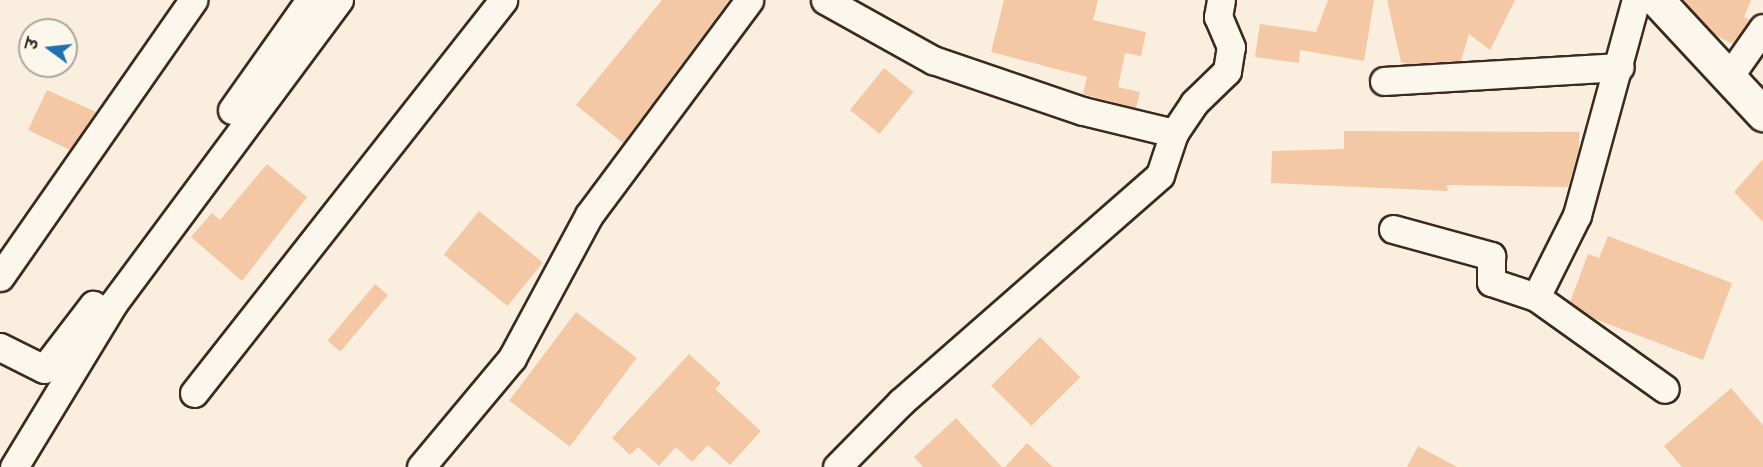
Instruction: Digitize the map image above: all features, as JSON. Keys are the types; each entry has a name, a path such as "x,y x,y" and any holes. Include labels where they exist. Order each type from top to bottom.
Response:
{"street":[{"path":"0,277 193,0"},
{"path":"0,347 38,367 50,366 310,0"},
{"path":"14,467 119,295 339,0"},
{"path":"194,393 503,0"},
{"path":"421,467 512,358 594,206 749,0"},
{"path":"825,0 933,60 1083,111 1174,133"},
{"path":"837,467 902,402 1160,175 1174,133 1194,103 1227,71 1231,47 1218,17 1221,0"},
{"path":"1536,297 1577,215 1620,67 1636,0"},
{"path":"1657,0 1763,114"},
{"path":"1728,78 1763,28"},
{"path":"1384,81 1620,67"},
{"path":"1393,229 1491,256 1491,282 1536,297 1665,389"}],"building":[{"path":"662,0 729,0 623,143 576,105"},
{"path":"1004,0 1098,0 1093,20 1146,32 1141,56 1125,53 1118,87 1140,92 1136,108 1083,94 1087,77 991,52"},
{"path":"1328,0 1374,0 1364,61 1300,50 1299,63 1255,57 1260,24 1316,32"},
{"path":"1387,0 1515,0 1490,50 1469,34 1461,61 1409,64 1401,62"},
{"path":"1683,0 1751,0 1744,17 1750,20 1733,44 1715,35"},
{"path":"884,68 914,92 880,134 850,110"},
{"path":"47,90 96,112 70,150 28,130"},
{"path":"1344,131 1579,132 1579,148 1568,187 1447,185 1448,191 1271,183 1272,151 1344,149"},
{"path":"1763,159 1763,222 1734,192"},
{"path":"267,164 307,197 242,281 191,237 212,213 220,220"},
{"path":"479,211 543,263 507,306 444,255"},
{"path":"1608,236 1732,283 1703,360 1595,319 1570,302 1588,254 1599,258"},
{"path":"375,284 388,295 340,352 327,341"},
{"path":"576,312 637,358 570,446 509,401"},
{"path":"1040,337 1080,377 1032,426 991,386"},
{"path":"689,354 721,383 715,389 761,431 730,465 708,445 692,462 676,447 659,466 638,447 630,455 612,438"},
{"path":"1731,388 1763,425 1763,467 1682,467 1664,446"},
{"path":"956,418 1002,467 923,467 914,457"},
{"path":"1027,443 1053,467 1005,467"},
{"path":"1418,446 1457,467 1407,467"}]}
